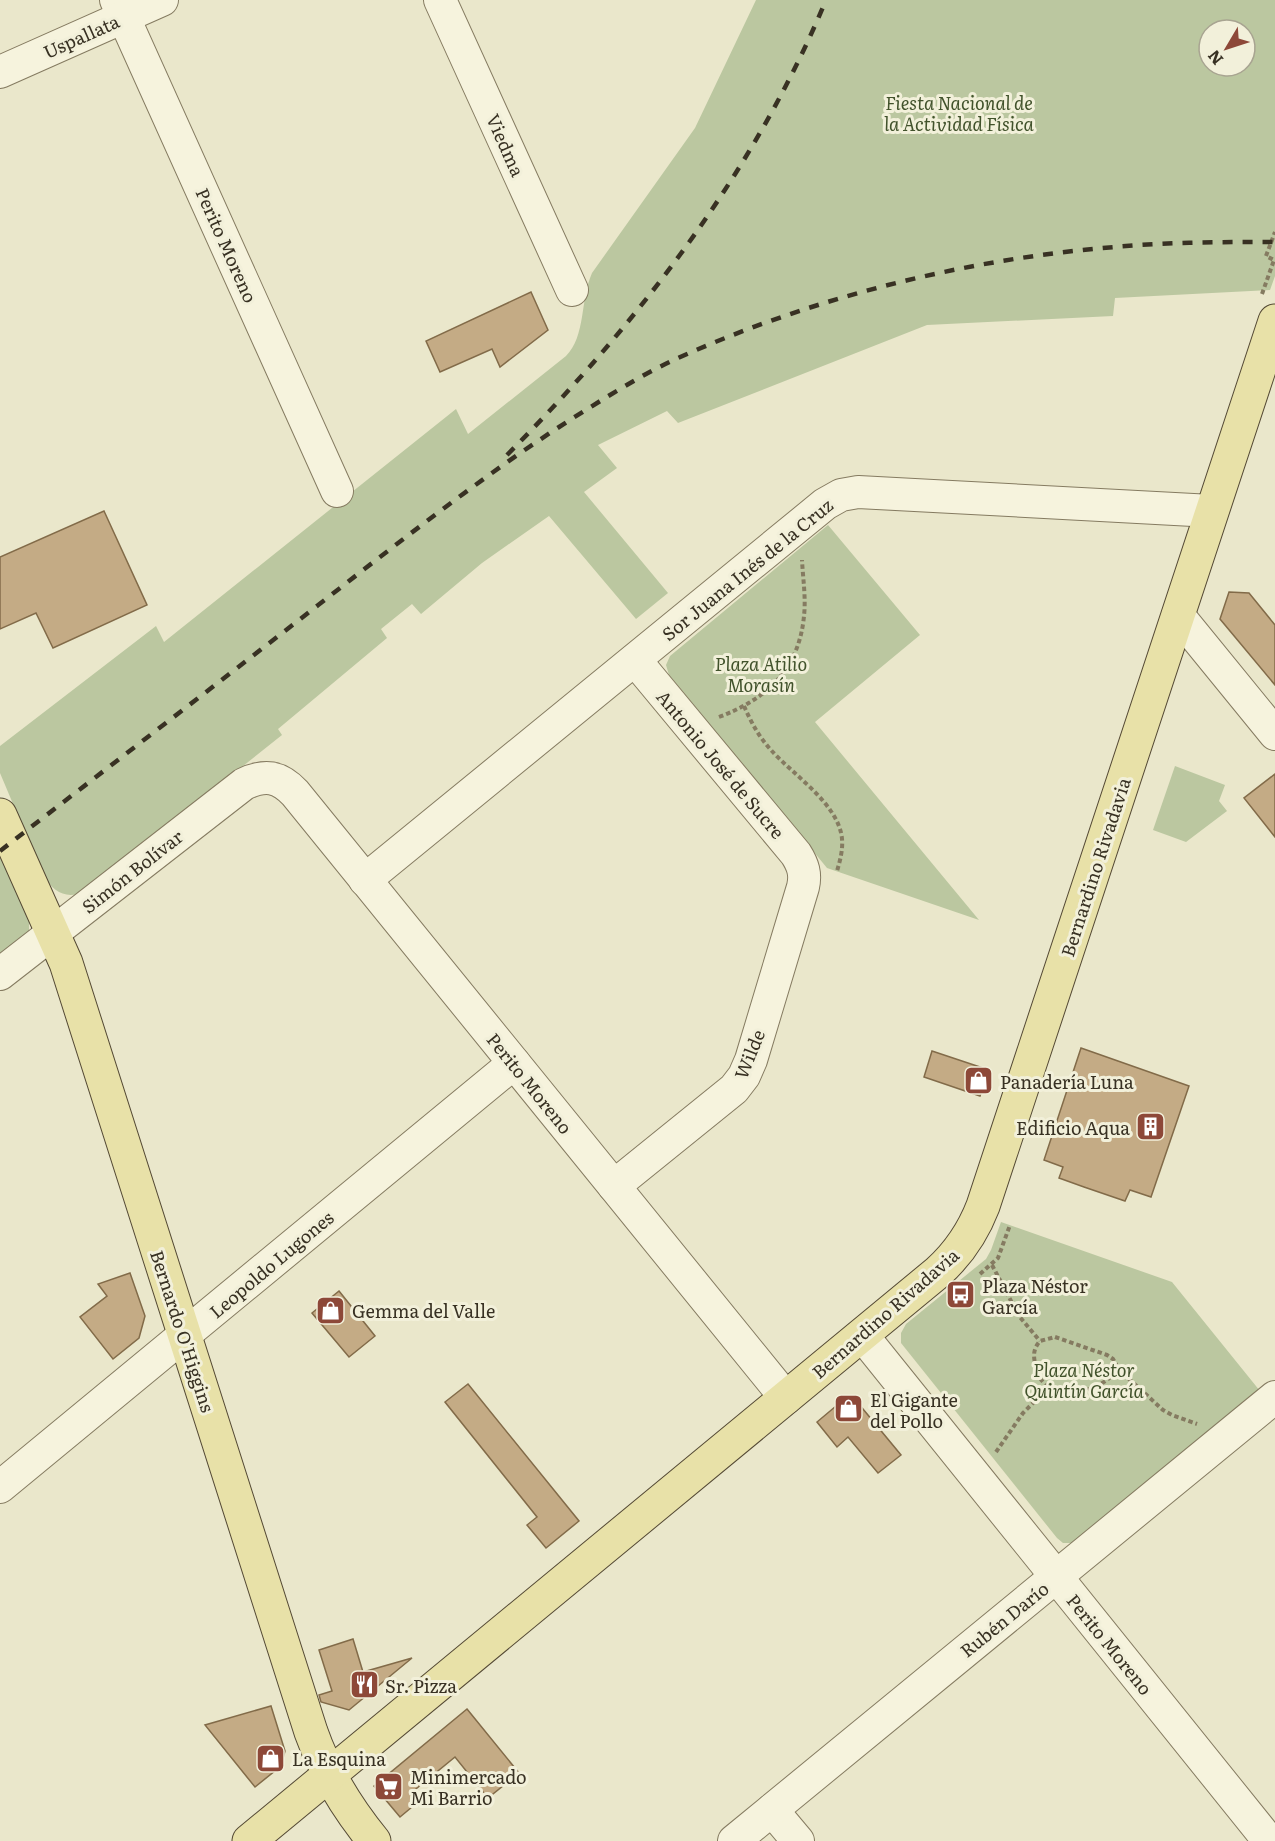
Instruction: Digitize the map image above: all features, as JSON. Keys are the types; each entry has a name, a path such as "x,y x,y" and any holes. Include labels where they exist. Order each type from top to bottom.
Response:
{"main road":[{"name":"Bernardino Rivadavia","path":"249,1841 953,1258 976,1224 1275,321"},
{"name":"Bernardo O'Higgins","path":"0,814 66,963 307,1720 330,1775 348,1806 374,1841"}],"street":[{"name":"Uspallata","path":"0,72 120,9 162,0"},
{"name":"Viedma","path":"440,0 572,290"},
{"name":"Perito Moreno","path":"120,9 337,491"},
{"name":"Sor Juana Inés de la Cruz","path":"365,880 825,504 841,495 858,492 1212,511"},
{"path":"1178,615 1275,734"},
{"name":"Antonio José de Sucre","path":"635,660 796,854 817,866"},
{"name":"Perito Moreno","path":"269,777 280,780 295,793 786,1398"},
{"name":"Simón Bolívar","path":"0,974 244,784 258,778 269,777"},
{"name":"Wilde","path":"614,1186 728,1095 744,1076 751,1060 803,887 817,866"},
{"name":"Leopoldo Lugones","path":"0,1487 514,1063"},
{"name":"Perito Moreno","path":"862,1335 1269,1841"},
{"name":"Rubén Darío","path":"734,1841 1275,1397"},
{"path":"772,1810 798,1841"}],"path":[{"path":"712,719 756,699 783,674 795,652 804,615 802,554 793,562"},
{"path":"744,706 766,745 833,814 842,840 837,871 817,866"},
{"path":"979,1275 992,1265 1001,1253 1010,1225"},
{"path":"992,1265 1019,1316 1040,1341"},
{"path":"1117,1368 1114,1374 1106,1380 1081,1392 1061,1392 1048,1388 1040,1378 1035,1366 1034,1353 1040,1341 1049,1337 1060,1338 1107,1355 1115,1361 1117,1368 1154,1402 1172,1415 1207,1426"},
{"path":"996,1452 1023,1413 1048,1388"},
{"path":"989,1443 1003,1461"}],"green space":[{"name":"Fiesta Nacional de la Actividad Física","path":"756,0 1275,0 1275,276 1270,290 1115,298 1113,316 927,325 678,423 667,411 598,445 617,468 584,492 668,593 636,619 549,516 482,563 421,614 412,604 381,629 387,638 278,729 282,735 86,891 67,895 56,890 43,875 0,773 0,746 156,626 164,642 456,409 468,434 566,356 577,338 592,273 695,128"},
{"name":"Plaza Atilio Morasín","path":"828,525 920,635 815,722 979,920 827,868 669,675 666,665 670,656"},
{"path":"1175,766 1225,785 1219,801 1227,811 1186,842 1153,830"},
{"path":"0,855 29,920 29,932 0,959"},
{"name":"Plaza Néstor Quintín García","path":"1001,1222 1172,1282 1260,1391 1074,1543 1063,1543 1057,1538 901,1343 901,1333 906,1324 986,1259"}],"building":[{"path":"531,292 548,330 500,367 492,349 440,372 426,341"},
{"path":"104,511 147,605 53,648 36,613 0,629 0,557"},
{"path":"1229,592 1249,593 1275,625 1275,685 1220,619"},
{"path":"1275,774 1275,837 1244,798"},
{"name":"Edificio Aqua","path":"1081,1048 1189,1086 1151,1197 1130,1190 1125,1201 1084,1187 1059,1178 1063,1167 1044,1160"},
{"path":"932,1051 989,1070 980,1096 924,1077"},
{"path":"130,1273 145,1316 139,1338 113,1359 80,1317 107,1296 98,1284"},
{"path":"339,1291 375,1336 349,1357 312,1313"},
{"path":"468,1384 579,1521 546,1548 527,1525 537,1517 445,1402"},
{"path":"842,1401 858,1403 901,1455 878,1473 848,1437 837,1447 817,1422"},
{"path":"353,1639 363,1672 412,1658 349,1710 321,1702 319,1695 332,1691 319,1650"},
{"path":"271,1706 285,1751 281,1766 255,1787 205,1725"},
{"path":"467,1709 519,1773 488,1798 455,1757 411,1793 418,1802 400,1817 374,1786"}],"railway":[{"path":"507,455 602,353 689,243 764,126 797,64 826,0"},
{"path":"0,851 471,488 559,427 666,363 730,336 837,299 947,271 1003,261 1115,247 1175,243 1275,242"}],"place":[{"name":"Panadería Luna","path":"979,1081"},
{"name":"Edificio Aqua","path":"1151,1127"},
{"name":"Plaza Néstor García","path":"961,1295"},
{"name":"Gemma del Valle","path":"331,1310"},
{"name":"El Gigante del Pollo","path":"849,1409"},
{"name":"Sr. Pizza","path":"364,1685"},
{"name":"La Esquina","path":"271,1758"},
{"name":"Minimercado Mi Barrio","path":"389,1786"}]}
